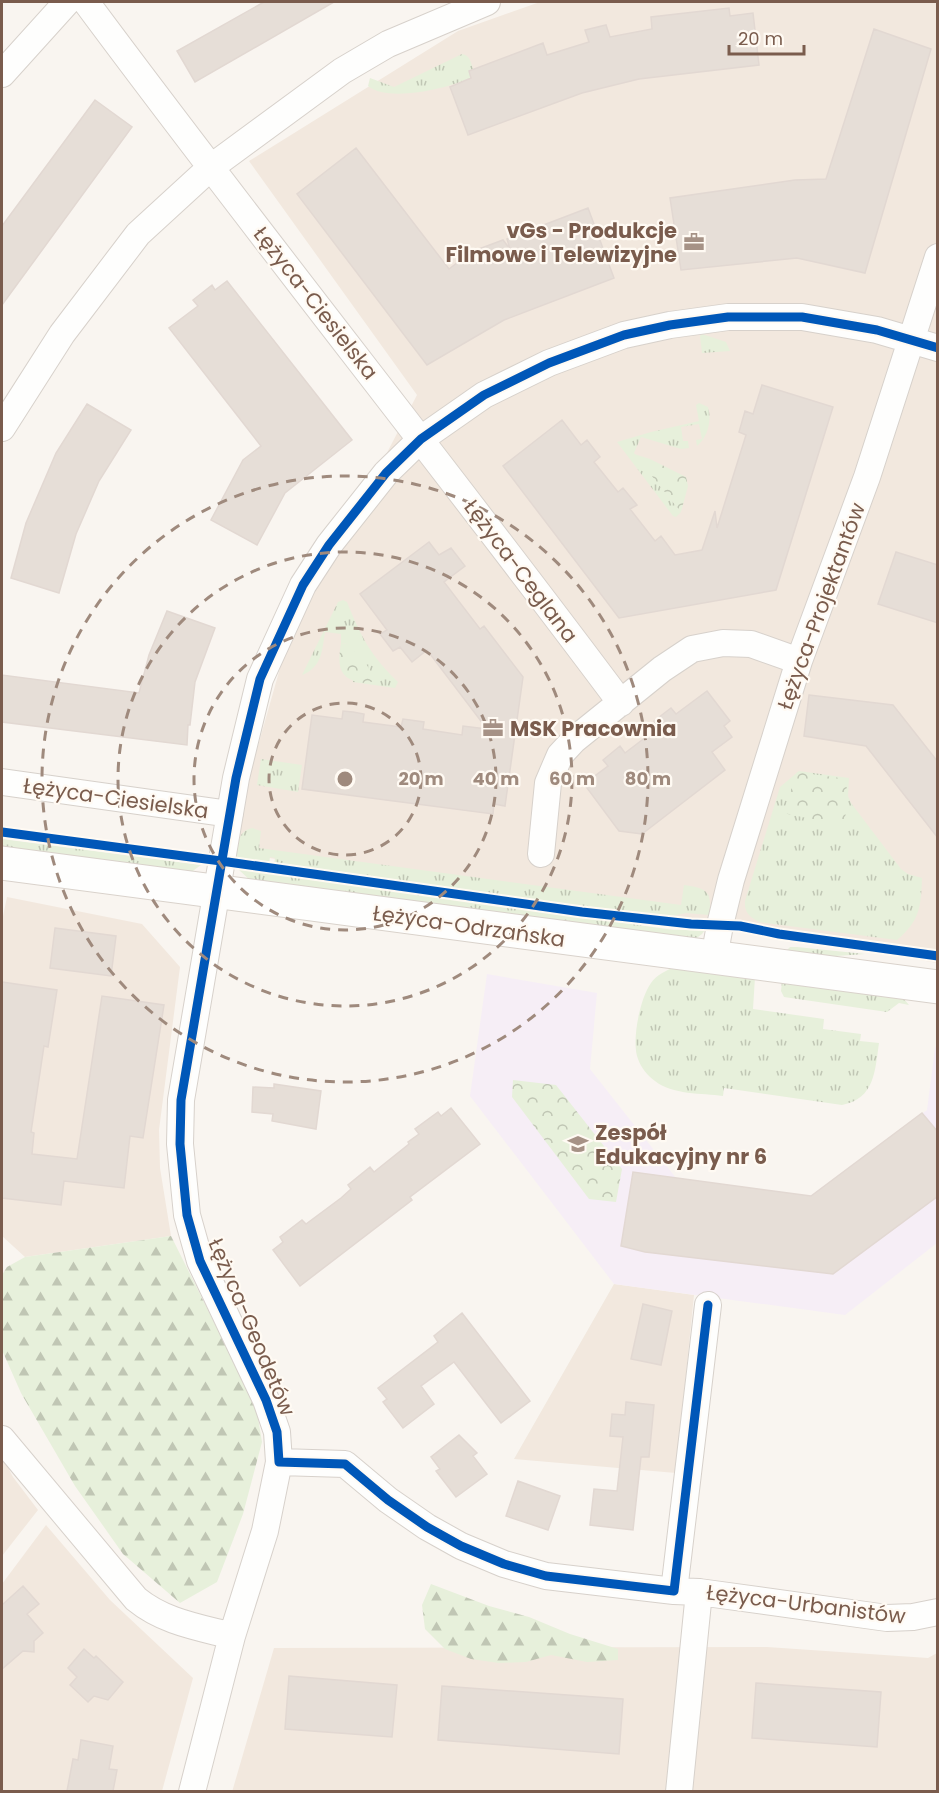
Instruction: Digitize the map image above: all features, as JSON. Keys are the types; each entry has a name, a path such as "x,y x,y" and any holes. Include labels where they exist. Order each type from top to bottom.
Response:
{"main road":[{"name":"Łężyca-Odrzańska","path":"2,865 216,891 938,987"}],"street":[{"path":"2,74 67,2"},
{"name":"Łężyca-Ciesielska","path":"86,2 210,168 421,439"},
{"path":"2,428 62,334 138,234 210,168 342,71 388,44 487,2"},
{"name":"Łężyca-Projektantów","path":"714,958 731,880 799,661 867,477 938,257"},
{"path":"216,891 236,778 260,679 303,585 328,545 373,488 421,439 484,394 525,374 624,335 670,326 728,317 802,317 877,330 938,348"},
{"name":"Łężyca-Ceglana","path":"421,439 621,703"},
{"path":"541,854 548,783 556,762 574,740 662,669 692,650 723,643 751,644 799,661"},
{"name":"Łężyca-Ciesielska","path":"2,782 230,814"},
{"name":"Łężyca-Geodetów","path":"192,1791 232,1636 265,1531 279,1462 277,1432 266,1400 200,1262 186,1206 180,1144 182,1100 216,891"},
{"path":"679,1791 686,1591 708,1305"},
{"path":"2,1439 136,1599 150,1611 168,1619 232,1636"},
{"path":"279,1462 345,1464 388,1500 427,1527 461,1546 504,1564 546,1576 686,1591"},
{"name":"Łężyca-Urbanistów","path":"686,1591 887,1617 913,1617 938,1612"}],"shaded area":[{"path":"540,2 937,2 937,963 720,925 228,852 286,647 417,395 249,161 458,31"},
{"path":"7,897 142,924 180,967 159,1130 160,1168 171,1236 25,1257 2,1236 2,921"},
{"name":"Zespół Edukacyjny nr 6","path":"487,974 597,993 590,1069 676,1178 811,1196 927,1110 937,1045 937,1243 845,1315 614,1284 470,1096"},
{"path":"614,1284 694,1295 676,1473 514,1459"},
{"path":"2,1456 13,1477 38,1510 2,1556"},
{"path":"46,1525 110,1600 193,1678 162,1791 2,1792 2,1584"},
{"path":"767,1647 928,1658 937,1653 937,1791 232,1792 274,1648"}],"green space":[{"path":"462,54 471,62 473,69 469,71 471,78 461,82 404,94 378,91 368,86 370,78 394,87"},
{"path":"702,334 726,342 730,351 702,353 700,336"},
{"path":"699,403 708,407 710,417 706,433 701,442 697,446 696,440 702,439 699,424 681,427 683,441 688,441 689,448 681,449 641,437 634,453 681,512 676,517 617,442 699,421 696,405"},
{"path":"634,454 650,459 686,477 688,486 681,512"},
{"path":"343,600 347,602 362,636 374,654 398,682 395,688 353,682 353,680 369,683 347,644 341,643 341,634 325,632 320,658 314,668 302,675 338,602"},
{"path":"341,643 347,644 363,660 370,670 373,681 359,682 346,677 339,657"},
{"path":"261,759 302,765 298,792 257,785"},
{"path":"799,771 849,778 848,796 851,803 901,869 908,874 922,878 918,912 905,933 897,940 759,922 747,912 745,901 780,787"},
{"path":"797,772 847,779 845,826 783,813"},
{"path":"252,828 261,831 259,848 681,905 684,885 692,886 703,889 709,896 709,915 686,913 663,918 274,865 275,858 270,857 269,864 235,859 237,845 243,832"},
{"path":"2,839 201,865 190,873 2,851"},
{"path":"238,869 674,930 705,930 694,940 253,883"},
{"path":"790,947 865,954 822,957 785,952"},
{"path":"674,967 755,977 753,1009 824,1019 823,1029 861,1034 860,1041 879,1043 874,1073 867,1090 853,1102 842,1105 724,1088 723,1096 678,1091 662,1086 647,1074 639,1062 636,1051 636,1031 643,999 651,983 658,975"},
{"path":"782,981 904,999 909,1005 899,1003 887,1012 784,997 781,991"},
{"path":"513,1080 556,1085 622,1169 616,1202 589,1199 512,1097"},
{"path":"171,1236 257,1412 262,1442 243,1514 217,1582 180,1603 123,1554 75,1486 21,1393 2,1350 2,1275 7,1267 25,1257"},
{"path":"431,1584 618,1649 618,1660 587,1662 551,1655 526,1662 499,1663 471,1659 445,1649 425,1629 422,1605"}],"building":[{"path":"264,2 334,2 195,82 177,51"},
{"path":"729,8 730,16 753,13 759,65 639,79 582,93 468,135 450,87 471,78 469,71 543,43 547,55 589,42 585,30 606,25 610,37 652,29 651,17"},
{"path":"874,29 931,49 865,273 797,258 681,270 670,198 795,180 826,179"},
{"path":"95,100 132,127 2,305 2,226"},
{"path":"356,148 449,269 471,252 503,240 510,249 507,239 588,208 614,278 504,320 427,365 297,194"},
{"path":"227,281 352,440 285,493 257,545 211,520 243,460 261,446 169,328 198,306 193,300 212,285 215,290"},
{"path":"762,385 833,407 776,590 619,618 503,466 562,420 581,445 587,440 600,457 594,462 618,492 623,488 637,505 630,509 655,541 661,536 675,555 702,550 715,511 717,528 746,435 739,432 745,411 753,414"},
{"path":"87,404 131,430 99,481 76,534 59,593 11,578 26,523 56,453"},
{"path":"429,542 439,555 451,548 465,566 444,582 480,629 484,626 523,677 505,806 494,804 493,814 302,789 312,715 342,719 343,711 353,712 364,714 363,722 401,727 403,719 424,722 423,729 462,735 463,726 487,729 427,650 412,662 400,647 393,651 380,634 387,630 360,594"},
{"path":"896,552 938,565 938,623 878,604"},
{"path":"167,611 215,628 195,682 187,745 2,722 2,675 139,693 149,655"},
{"path":"707,691 730,721 724,726 732,737 712,752 725,770 642,834 619,831 584,784 608,766 603,760 620,746 625,753 659,727 654,721 671,708 676,714"},
{"path":"809,695 893,705 938,762 938,838 866,746 804,736"},
{"path":"55,928 116,936 111,976 50,968"},
{"path":"2,982 57,990 48,1047 44,1046 31,1132 34,1133 32,1154 77,1159 102,996 164,1005 143,1138 130,1136 124,1188 64,1181 61,1205 2,1198"},
{"path":"274,1084 321,1091 316,1129 272,1121 273,1114 252,1112 253,1087 274,1088"},
{"path":"451,1108 480,1144 410,1197 412,1200 300,1286 273,1250 283,1242 280,1237 302,1220 306,1224 341,1198 351,1189 348,1185 370,1167 374,1172 409,1144 408,1142 419,1134 415,1129 438,1112 441,1116"},
{"path":"922,1113 938,1132 938,1196 833,1274 645,1252 621,1246 633,1172 811,1196"},
{"path":"643,1304 672,1311 661,1365 631,1359"},
{"path":"462,1313 530,1401 501,1423 454,1362 421,1386 434,1404 403,1428 383,1402 387,1399 378,1388 438,1342 434,1336"},
{"path":"626,1402 654,1405 649,1457 641,1457 633,1530 590,1525 594,1489 617,1491 623,1437 610,1436 612,1414 625,1415"},
{"path":"459,1435 477,1453 473,1456 487,1474 456,1497 436,1471 440,1469 431,1457"},
{"path":"518,1481 560,1496 548,1530 506,1516"},
{"path":"23,1586 39,1604 27,1614 43,1633 34,1641 34,1652 23,1651 2,1669 2,1605"},
{"path":"84,1649 94,1658 96,1656 123,1682 108,1700 94,1696 88,1702 70,1685 77,1677 68,1668"},
{"path":"289,1676 397,1685 392,1737 285,1729"},
{"path":"756,1683 881,1692 877,1747 752,1738"},
{"path":"442,1686 623,1699 619,1754 438,1740"},
{"path":"81,1740 113,1746 109,1769 117,1770 113,1791 67,1791 73,1759 78,1760"}],"cycle path":[{"path":"708,1305 674,1591 546,1576 504,1564 461,1546 427,1527 388,1500 345,1464 279,1462 277,1432 266,1400 200,1261 187,1215 180,1144 181,1100 236,778 260,679 303,585 329,545 386,473 421,439 484,395 549,363 624,335 670,325 728,317 802,317 877,330 938,348"},
{"path":"2,832 582,912 691,924 740,926 779,934 938,956"}],"place":[{"name":"vGs - Produkcje Filmowe i Telewizyjne","path":"694,242"},
{"name":"MSK Pracownia","path":"493,728"},
{"name":"Zespół Edukacyjny nr 6","path":"578,1144"}]}
